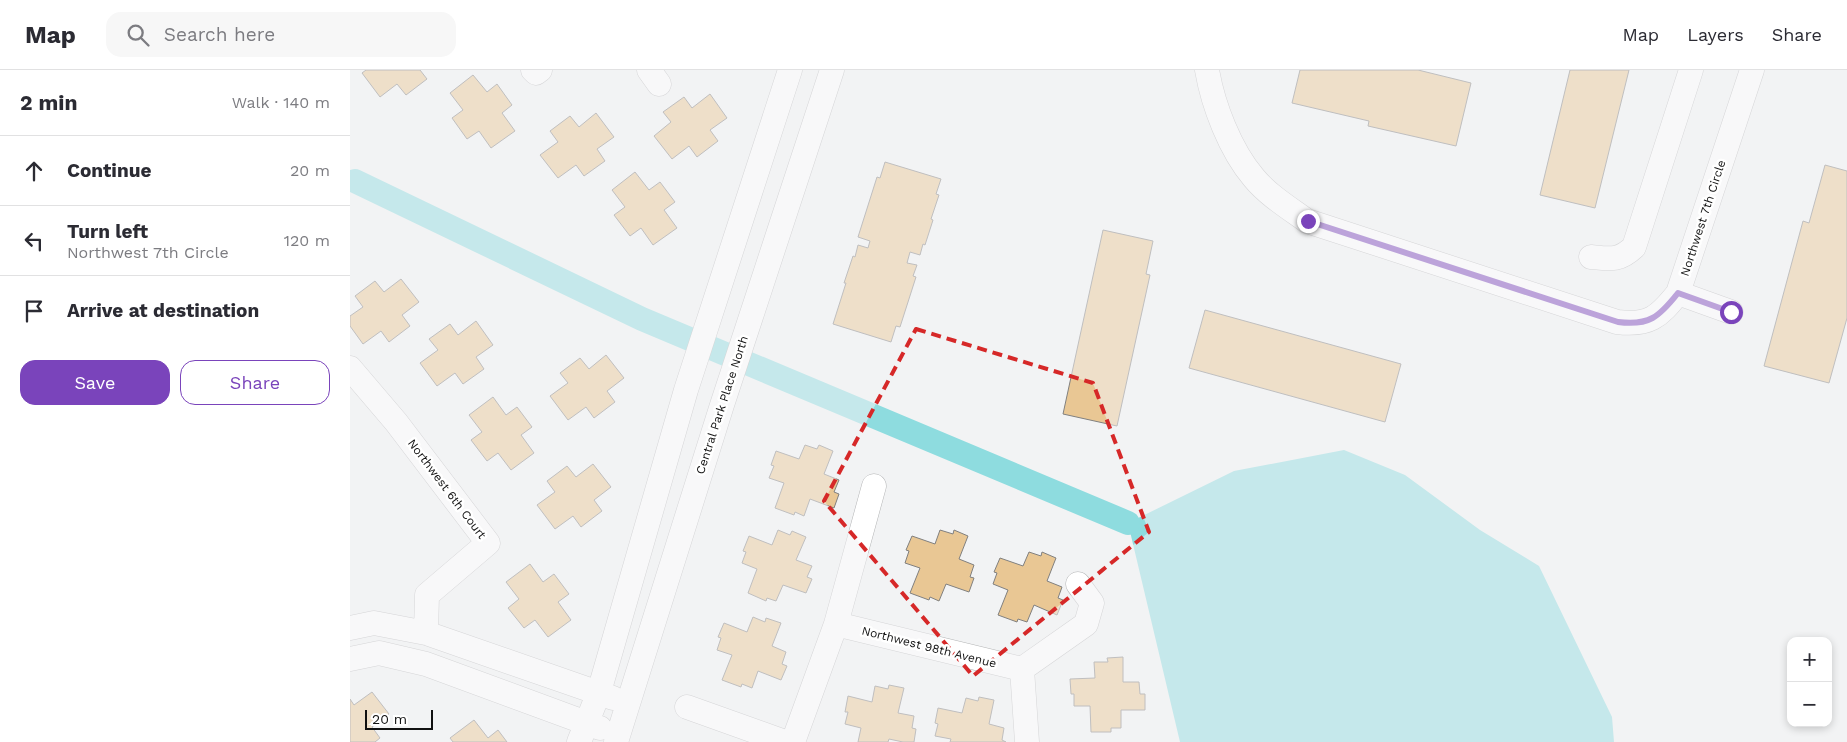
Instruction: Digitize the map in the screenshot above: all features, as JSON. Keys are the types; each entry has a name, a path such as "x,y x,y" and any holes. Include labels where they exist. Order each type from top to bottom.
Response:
{"street":[{"path":"533,70 536,73 540,70"},
{"path":"582,733 599,692 686,390 790,70"},
{"name":"Central Park Place North","path":"617,738 722,404 832,70"},
{"name":"Northwest 7th Circle","path":"1206,70 1209,87 1233,146 1254,178 1279,201 1308,221 1618,322 1632,324 1647,322 1667,307 1678,293 1752,70"},
{"path":"1591,257 1610,259 1624,256 1634,246 1691,70"},
{"path":"1678,293 1731,312"},
{"name":"Northwest 6th Court","path":"350,368 396,422 488,543 427,595 426,633"},
{"path":"793,742 836,624 874,486"},
{"path":"1027,742 1022,669 1086,624 1092,603 1078,584"},
{"path":"350,628 374,623 426,633 599,692 628,704"},
{"name":"Northwest 98th Avenue","path":"836,624 1022,669"},
{"path":"350,659 379,653 426,664 582,733 617,738"},
{"path":"686,707 785,742"}],"highlighted area":[{"path":"916,329 1093,383 1149,532 973,676 824,501"}],"water":[{"path":"1344,450 1405,475 1480,530 1539,566 1612,717 1614,742 1180,742 1128,523 1234,471"}],"building":[{"path":"366,70 420,70 427,79 406,95 397,84 380,97 362,73"},
{"path":"1300,70 1418,70 1471,83 1456,146 1368,126 1369,121 1292,103"},
{"path":"1570,70 1629,70 1595,208 1540,195"},
{"path":"473,75 487,92 497,84 512,105 502,113 515,131 491,148 479,131 467,139 452,118 463,110 450,93"},
{"path":"710,94 727,118 710,130 718,141 697,157 689,146 672,159 654,136 671,122 663,112 684,97 692,108"},
{"path":"596,113 614,137 597,149 605,161 584,176 576,165 558,178 540,155 558,142 550,131 570,116 579,127"},
{"path":"885,162 941,179 936,194 939,195 931,219 933,220 925,245 923,244 920,255 910,252 907,263 917,265 913,276 916,277 900,327 896,326 891,342 833,324 846,283 844,283 858,245 868,248 870,241 858,237 877,177 880,178"},
{"path":"1825,165 1847,171 1847,318 1829,383 1764,366 1803,221 1809,223"},
{"path":"635,172 649,190 660,182 675,202 664,210 677,228 653,245 641,228 630,236 614,215 625,207 612,190"},
{"path":"1103,230 1153,241 1146,274 1150,275 1117,426 1063,414"},
{"path":"401,279 419,302 402,315 410,326 389,342 381,331 363,344 350,326 350,316 363,307 355,296 375,281 384,292"},
{"path":"1205,310 1401,364 1385,422 1189,368"},
{"path":"476,321 493,345 476,357 484,369 463,384 455,373 437,386 420,363 438,350 429,339 450,324 458,335"},
{"path":"606,355 624,378 607,391 615,402 594,418 586,407 568,420 550,396 568,383 560,373 580,358 589,369"},
{"path":"493,397 506,415 517,407 532,427 521,435 534,453 511,470 498,453 487,461 471,440 482,432 469,415"},
{"path":"805,445 817,449 819,445 833,451 824,474 839,480 834,492 839,494 834,508 810,499 804,516 795,512 794,515 775,508 784,483 769,478 774,466 771,465 776,451 799,459"},
{"path":"593,464 611,487 594,500 602,511 581,527 573,516 555,529 537,505 555,492 547,481 567,466 576,477"},
{"path":"778,530 790,535 792,531 806,537 796,560 812,566 807,577 812,579 806,593 783,585 776,601 767,598 766,601 748,593 757,569 742,563 746,552 743,551 749,536 772,545"},
{"path":"940,530 953,534 954,530 968,536 959,559 974,565 970,577 974,578 969,592 946,584 939,601 930,597 929,600 910,593 920,568 905,563 909,551 906,550 912,536 935,544"},
{"path":"1029,552 1041,556 1042,552 1056,558 1047,581 1062,587 1058,598 1063,600 1057,615 1034,605 1027,622 1018,619 1017,622 998,615 1008,590 993,584 997,573 994,572 1000,558 1023,566"},
{"path":"530,564 543,582 554,574 569,594 558,602 571,620 548,637 535,620 524,628 508,608 519,599 506,582"},
{"path":"753,617 765,622 766,618 781,623 772,646 786,652 782,664 787,666 781,680 758,671 752,688 742,684 741,687 722,680 732,655 717,650 721,638 718,637 724,623 747,632"},
{"path":"1123,657 1123,682 1139,682 1140,694 1145,694 1145,710 1121,710 1121,728 1111,728 1111,732 1091,732 1090,706 1074,706 1074,694 1071,694 1070,679 1095,678 1094,662 1108,662 1107,658"},
{"path":"889,685 904,688 898,713 914,716 912,728 916,729 914,742 889,739 888,742 858,742 861,728 845,724 848,712 845,712 848,696 872,702 875,686 888,689"},
{"path":"372,692 389,714 372,727 380,738 375,742 350,742 350,699 354,705"},
{"path":"979,697 994,700 989,724 1004,728 1002,740 1006,742 950,742 951,739 935,736 938,724 935,723 938,708 962,713 966,698 978,701"},
{"path":"474,720 488,738 498,730 507,742 453,742 450,738"}],"waterway":[{"path":"355,181 642,319 1128,523"}],"route":[{"path":"1308,221 1618,322 1632,324 1647,322 1659,315 1678,293 1731,312"}]}
